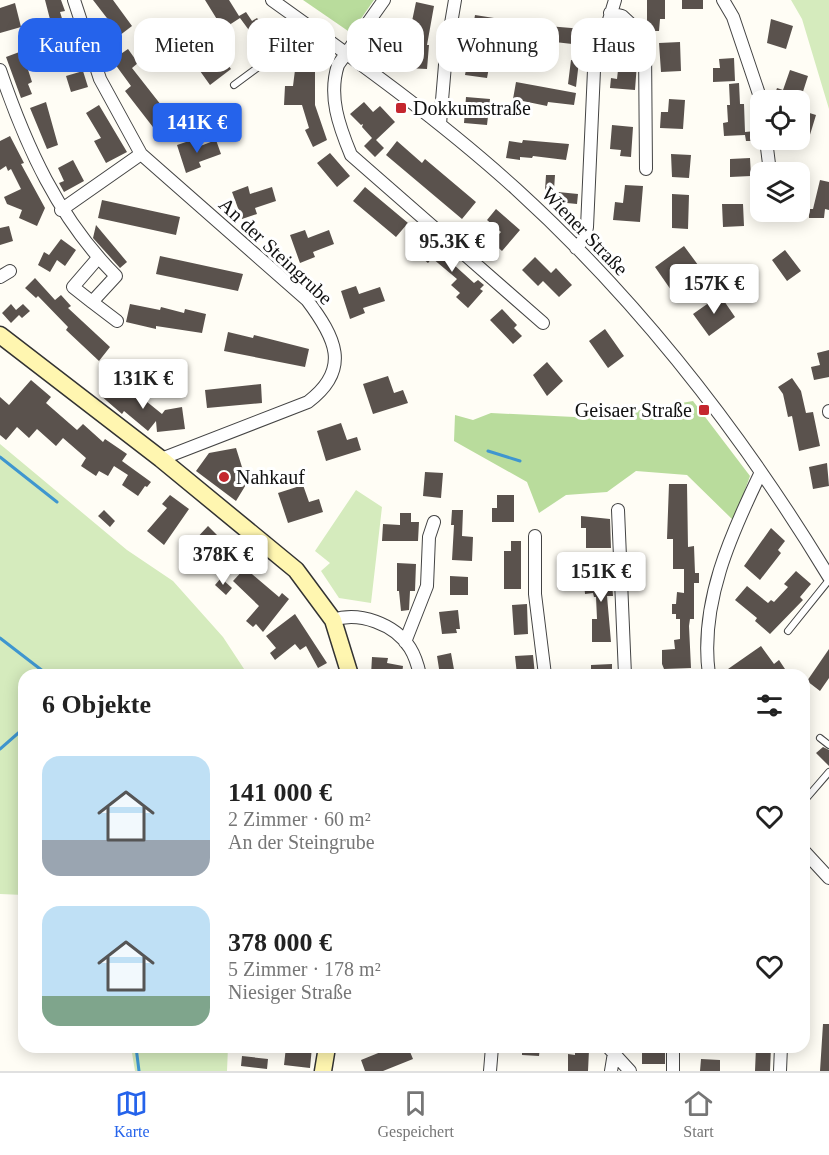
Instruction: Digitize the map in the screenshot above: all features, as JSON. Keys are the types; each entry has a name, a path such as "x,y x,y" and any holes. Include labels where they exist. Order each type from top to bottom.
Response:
{"main road":[{"path":"0,336 279,553 306,581 333,620 348,669"},
{"path":"323,1071 326,1053"}],"street":[{"name":"An der Steingrube","path":"74,0 99,80 141,154 307,300 329,329 335,348 332,374 326,389 308,402 279,416 161,459"},
{"name":"Wiener Straße","path":"272,0 297,18"},
{"path":"384,0 338,65 333,88 339,126 351,155 543,323"},
{"path":"440,124 446,53 455,0"},
{"path":"576,248 585,238 587,227 594,70 615,0"},
{"path":"723,0 733,17 758,90"},
{"path":"610,13 622,16 636,28 645,48 646,170"},
{"name":"Wiener Straße","path":"335,45 440,124 517,189 576,248 653,331 712,404 761,472 829,578"},
{"path":"0,70 29,144 61,210 98,258 116,276 92,302"},
{"path":"61,210 141,154"},
{"path":"98,258 73,287 117,321"},
{"path":"709,669 708,628 718,575 735,526 761,472"},
{"path":"618,510 625,669"},
{"path":"405,642 427,586 429,537 434,522"},
{"path":"535,536 535,594 544,669"},
{"path":"333,620 352,616 369,620 392,631 405,642 417,669"},
{"path":"810,857 829,878"},
{"path":"490,1071 492,1053"},
{"path":"611,1053 611,1071"},
{"path":"614,1053 630,1071"},
{"path":"673,1053 673,1071"},
{"path":"780,1071 781,1053"}],"lane":[{"path":"234,86 253,72"},
{"path":"788,631 829,578"},
{"path":"820,738 829,746"},
{"path":"810,794 829,771"}],"green space":[{"path":"303,0 374,0 361,18 347,18 347,30 335,22 335,18 329,18"},
{"path":"791,0 829,0 829,109 802,19"},
{"path":"693,401 750,476 734,521 687,475 636,471 607,492 566,495 539,513 527,482 454,441 455,415 473,420 491,413 595,418"},
{"path":"0,444 127,550 173,581 223,637 244,669 18,669 18,895 0,894"},
{"path":"356,490 382,507 371,603 339,598 321,571 330,563 315,551"},
{"path":"132,1053 228,1053 227,1071 135,1071"}],"building":[{"path":"45,0 61,0 65,11 60,12 62,18 50,18"},
{"path":"93,0 113,0 132,26 122,34 122,18 107,18"},
{"path":"205,0 229,0 239,16 246,12 250,18 247,18 247,28 240,18 235,21 235,18 216,18"},
{"path":"647,0 665,0 665,19 660,19 659,31 656,31 656,18 647,18"},
{"path":"682,0 703,0 703,9 682,9"},
{"path":"416,2 434,6 427,45 429,45 427,69 424,69 424,18 413,18"},
{"path":"15,3 19,18 18,28 0,33 0,8"},
{"path":"475,15 494,18 474,18"},
{"path":"771,19 793,26 786,49 767,43"},
{"path":"559,27 571,28 571,44 559,42"},
{"path":"680,42 681,71 661,72 659,43"},
{"path":"128,49 134,57 132,68 134,72 172,119 156,131 125,91 131,86 121,72 122,53"},
{"path":"18,52 18,72 29,72 32,82 28,84 32,94 21,98 6,57"},
{"path":"734,58 735,81 713,82 713,68 720,68 719,59"},
{"path":"571,60 571,72 578,72 576,87 568,84"},
{"path":"790,70 808,76 804,90 783,90"},
{"path":"83,72 88,87 71,92 66,76"},
{"path":"201,72 227,72 210,85"},
{"path":"295,72 315,72 315,105 327,140 313,147 305,130 309,128 302,105 284,105 285,86 293,86"},
{"path":"466,72 488,72 487,78 465,75"},
{"path":"618,72 636,72 635,90 610,88 611,78 617,79"},
{"path":"516,82 576,93 574,105 548,102 547,106 513,99"},
{"path":"739,83 740,104 744,104 745,132 750,132 750,141 746,141 745,135 724,136 723,123 728,122 727,105 730,105 729,84"},
{"path":"466,97 490,99 487,125 464,123"},
{"path":"669,99 685,100 683,129 660,128 661,112 668,112"},
{"path":"46,102 58,145 47,149 30,108"},
{"path":"364,102 373,112 380,106 395,122 376,140 384,148 375,157 364,146 372,138 362,127 363,124 361,125 350,114"},
{"path":"99,105 127,152 106,163 94,141 101,138 86,113"},
{"path":"810,113 816,115 810,135"},
{"path":"612,125 633,127 631,157 620,156 621,150 610,149"},
{"path":"10,136 24,163 21,164 45,208 37,226 19,218 22,210 7,204 4,197 21,189 11,169 8,171 6,166 0,170 0,141"},
{"path":"192,140 195,148 216,140 221,154 199,162 201,167 186,173 177,145"},
{"path":"523,140 569,144 566,160 533,156 532,158 520,157 520,160 506,158 509,141 522,143"},
{"path":"397,141 422,163 425,159 476,202 462,219 386,155"},
{"path":"330,153 350,176 337,187 317,163"},
{"path":"671,154 691,155 689,178 672,177"},
{"path":"750,158 750,176 730,177 730,159"},
{"path":"73,160 84,181 64,192 59,183 64,181 58,168"},
{"path":"546,175 555,175 554,190 545,190"},
{"path":"820,180 829,182 829,210 825,209 824,218 810,218 810,209 813,209"},
{"path":"625,185 643,186 640,222 613,220 615,202 623,203"},
{"path":"248,186 250,194 272,187 276,201 255,208 257,214 242,219 232,192"},
{"path":"365,187 408,223 396,237 353,201"},
{"path":"558,192 578,194 577,204 557,202"},
{"path":"672,194 689,195 688,229 672,228"},
{"path":"102,200 180,217 176,235 98,218"},
{"path":"722,204 743,204 744,226 723,227"},
{"path":"496,209 520,230 502,251 492,242 501,232 487,220"},
{"path":"96,225 127,262 120,268 93,238"},
{"path":"9,226 13,241 0,245 0,228"},
{"path":"305,230 308,238 329,230 334,244 313,252 315,257 300,263 290,235"},
{"path":"425,238 455,262 453,264 474,283 478,280 484,285 480,289 483,291 468,308 456,297 460,293 451,285 457,279 432,258 428,263 414,251"},
{"path":"61,239 76,250 65,266 57,260 50,272 38,265 44,252 49,255"},
{"path":"684,246 701,269 671,290 655,267"},
{"path":"785,250 801,271 787,281 772,260"},
{"path":"160,256 243,274 238,291 156,274"},
{"path":"535,257 551,273 556,268 572,285 559,297 543,281 538,286 522,270"},
{"path":"35,278 55,300 61,295 71,306 68,308 110,347 99,361 66,330 68,327 38,296 36,298 25,288"},
{"path":"356,286 359,294 380,287 385,301 363,308 365,313 350,319 341,291"},
{"path":"720,295 735,317 709,336 693,314"},
{"path":"11,304 16,310 23,304 30,311 22,318 19,315 11,323 2,313"},
{"path":"130,304 160,310 161,307 184,313 185,309 206,314 202,333 156,326 156,329 126,322"},
{"path":"502,309 517,325 514,328 522,336 513,344 490,320"},
{"path":"605,329 624,356 608,368 589,341"},
{"path":"228,332 253,338 254,335 309,349 305,367 224,351"},
{"path":"829,350 829,377 814,380 811,367 820,365 817,353"},
{"path":"547,362 563,381 547,396 533,375"},
{"path":"388,376 394,393 403,390 408,403 373,414 363,384"},
{"path":"792,378 801,391 806,413 813,412 820,446 799,451 792,416 788,417 783,394 778,387"},
{"path":"113,379 138,400 141,397 162,414 165,410 182,407 185,429 157,432 156,421 148,431 124,411 122,414 100,395"},
{"path":"31,380 51,397 46,403 77,430 83,424 103,442 105,439 127,454 122,461 151,482 138,496 122,485 128,475 114,466 108,476 99,471 96,476 81,466 86,458 63,438 56,446 37,429 29,438 17,427 6,440 0,435 0,397 9,405"},
{"path":"261,384 262,403 207,408 205,390"},
{"path":"341,423 347,440 357,437 361,450 326,461 317,431"},
{"name":"Nahkauf","path":"236,448 247,483 236,501 196,471 209,453"},
{"path":"827,463 829,486 813,489 809,467"},
{"path":"425,472 443,473 441,498 423,496"},
{"path":"669,484 687,484 688,547 694,546 695,573 699,573 699,583 694,583 694,619 690,619 689,626 691,668 664,669 662,664 662,650 675,649 674,640 680,639 680,619 676,619 676,614 672,614 672,604 676,604 677,592 684,593 684,569 673,569 673,539 667,539"},
{"path":"303,485 309,502 319,499 323,512 288,523 278,493"},
{"path":"170,495 189,509 164,545 147,531 167,508 162,504"},
{"path":"497,495 514,495 514,522 492,522 492,508 497,508"},
{"path":"104,510 115,521 110,527 98,516"},
{"path":"452,510 463,510 462,536 473,537 472,561 452,560 454,525 451,525"},
{"path":"400,513 411,513 411,522 419,522 418,541 382,541 383,524 400,525"},
{"path":"581,516 610,519 611,548 586,548 586,528 581,528"},
{"path":"208,526 235,553 219,570 208,559 210,556 194,541"},
{"path":"771,528 785,541 778,550 781,553 760,580 744,566"},
{"path":"511,541 521,541 521,589 504,589 504,551 511,551"},
{"path":"397,563 416,564 415,591 410,591 409,610 401,611 399,591 397,591"},
{"path":"611,567 613,596 607,596 611,642 592,642 592,619 597,619 596,597 593,593 585,594 584,581 593,581 592,568"},
{"path":"245,568 279,597 282,593 289,599 263,632 256,624 253,627 246,621 259,606 233,581"},
{"path":"796,571 811,584 800,597 803,600 770,634 755,621 757,618 735,600 747,586 768,603 771,600 774,602 788,587 784,584"},
{"path":"450,576 468,577 468,595 450,595"},
{"path":"221,578 232,588 226,595 215,585"},
{"path":"527,604 528,634 514,635 512,605"},
{"path":"458,610 460,629 456,629 457,633 442,634 439,612"},
{"path":"295,614 327,663 318,668 306,646 300,650 295,644 275,660 270,653 276,648 266,636"},
{"path":"761,646 774,664 779,660 785,669 728,669"},
{"path":"829,649 829,678 820,691 810,683 810,677"},
{"path":"451,653 454,669 439,669 437,656"},
{"path":"533,655 534,669 516,669 515,656"},
{"path":"372,657 388,658 387,663 403,666 403,669 371,669"},
{"path":"612,664 612,669 591,669 591,665"},
{"path":"823,747 829,750 829,766 816,753"},
{"path":"823,1024 829,1024 829,1071 820,1071"},
{"path":"285,1053 311,1053 310,1068 284,1065"},
{"path":"378,1053 410,1053 413,1059 383,1071 365,1071 361,1060"},
{"path":"522,1053 539,1053 539,1056 522,1055"},
{"path":"575,1053 589,1053 588,1071 568,1071 568,1054 575,1055"},
{"path":"642,1053 665,1053 665,1064 642,1064"},
{"path":"756,1053 771,1053 770,1071 755,1071"},
{"path":"242,1056 268,1059 267,1069 241,1066"},
{"path":"701,1059 720,1060 720,1071 700,1071"}],"waterway":[{"path":"488,451 520,461"},
{"path":"0,457 57,502"},
{"path":"0,638 40,669"},
{"path":"0,749 18,733"},
{"path":"137,1053 139,1071"}],"place":[{"name":"Dokkumstraße","path":"401,108"},
{"name":"Geisaer Straße","path":"704,410"},
{"name":"Nahkauf","path":"224,477"}]}
